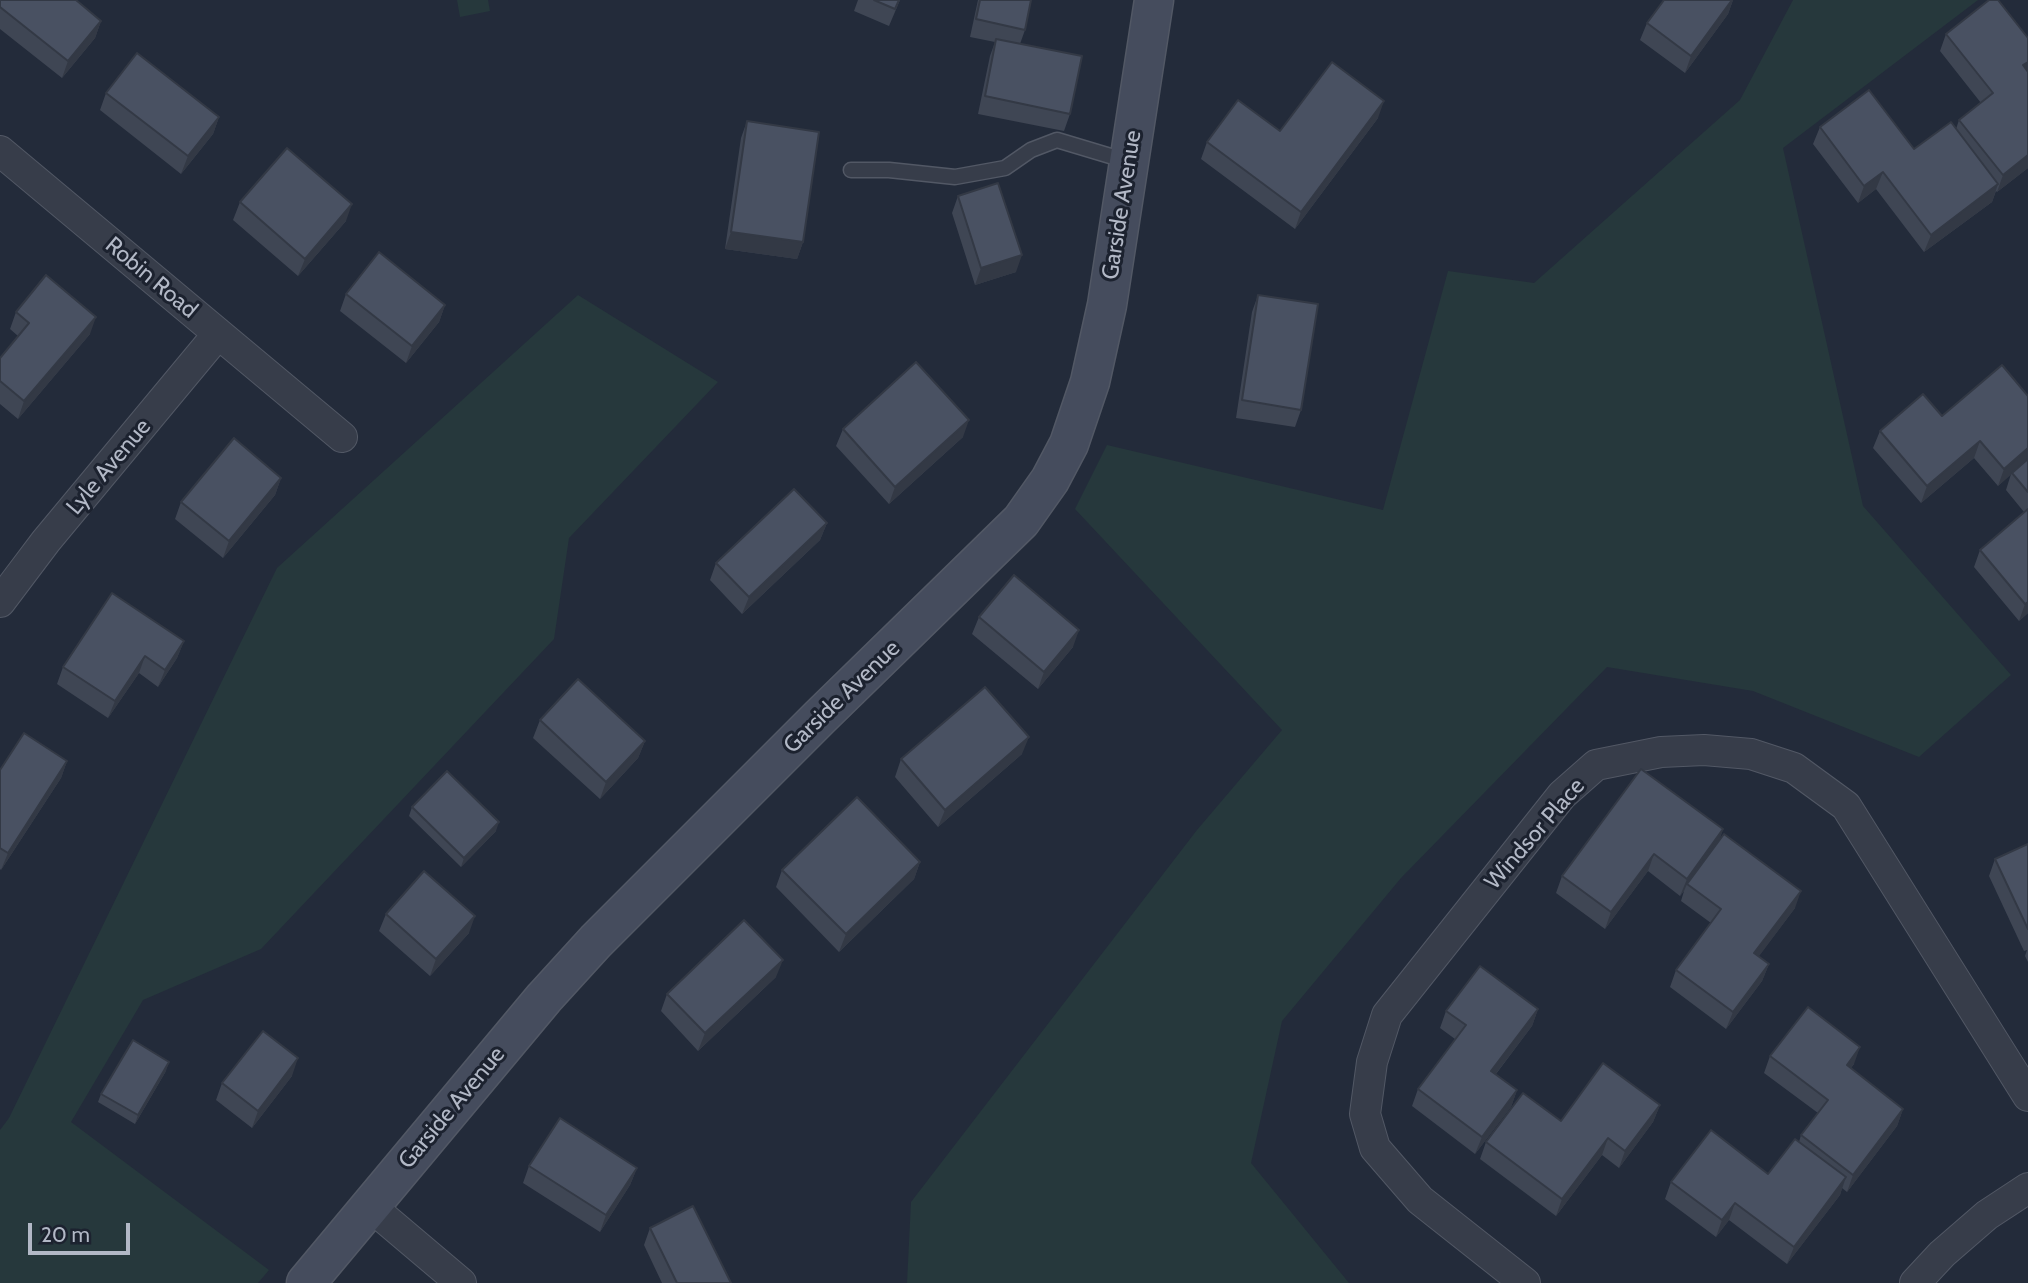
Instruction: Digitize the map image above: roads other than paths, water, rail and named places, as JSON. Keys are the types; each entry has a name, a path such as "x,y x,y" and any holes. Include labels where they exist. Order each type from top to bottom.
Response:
{"street":[{"name":"Garside Avenue","path":"306,1283 544,998 596,942 820,717 1012,530 1043,490 1069,444 1090,382 1107,305 1154,0"},
{"name":"Robin Road","path":"0,151 342,437"},
{"name":"Lyle Avenue","path":"0,602 46,541 218,334"},
{"name":"Windsor Place","path":"1525,1283 1420,1200 1375,1148 1365,1114 1372,1062 1387,1015 1562,795 1596,765 1661,752 1704,750 1751,754 1794,768 1846,806 2028,1096"},
{"path":"1915,1283 1942,1254 1987,1215 2028,1188"},
{"path":"370,1206 461,1283"}],"lane":[{"path":"851,170 889,170 954,177 1005,168 1031,150 1057,140 1129,162"}]}
